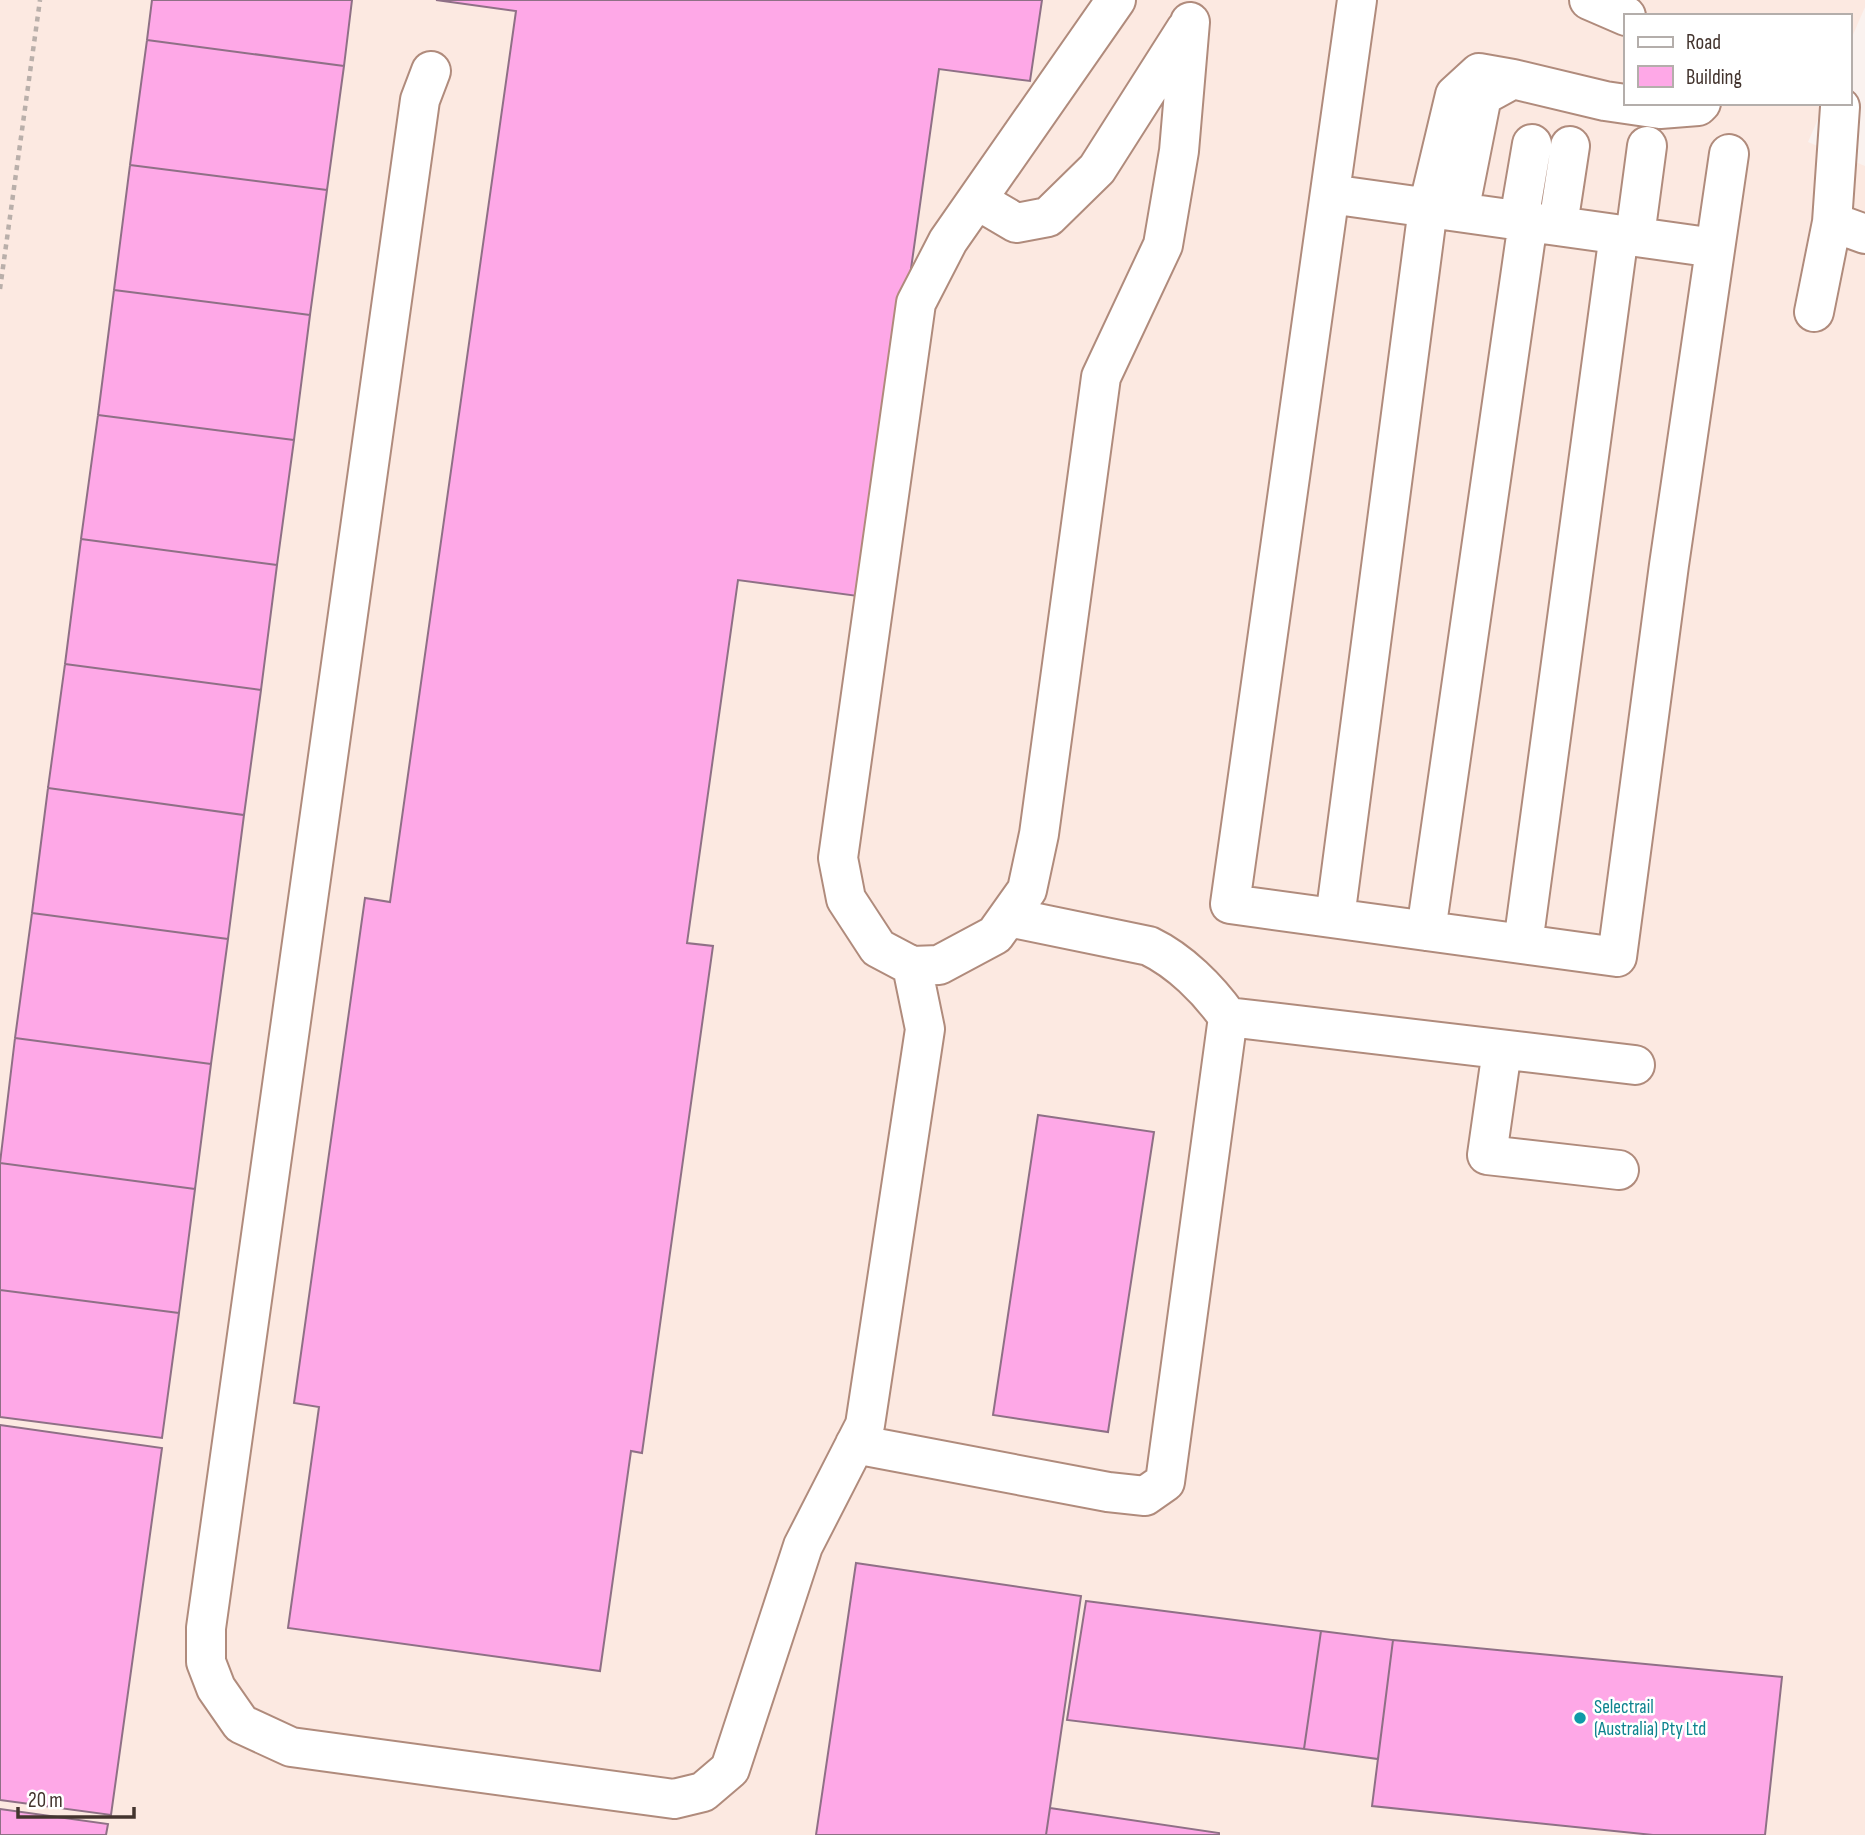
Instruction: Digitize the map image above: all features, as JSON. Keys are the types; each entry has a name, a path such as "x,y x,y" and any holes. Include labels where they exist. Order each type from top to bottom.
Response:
{"street":[{"path":"1116,0 948,241 916,303 838,858 846,899 878,948 912,966 939,965 995,935 1027,890 1040,834 1101,377 1163,245 1179,152 1197,11"},
{"path":"1357,0 1230,904 1617,957 1667,578 1729,154"},
{"path":"1589,0 1624,15"},
{"path":"977,200 1016,223 1048,217 1097,169 1197,11"},
{"path":"431,71 421,100 206,1628 206,1662 216,1688 241,1724 291,1747 674,1799 703,1792 730,1769 803,1546 865,1425 925,1029 912,966"},
{"path":"1335,918 1444,210 1455,95 1479,73 1624,104"},
{"path":"1632,105 1660,109 1699,105"},
{"path":"1814,312 1848,228 1845,110"},
{"path":"1426,930 1535,222 1532,145"},
{"path":"1535,222 1570,146"},
{"path":"1523,944 1627,235 1647,146"},
{"path":"1331,194 1715,248"},
{"path":"855,1444 1108,1492 1145,1496 1165,1482 1228,1017 1215,999 1167,955 1149,946 1008,917"},
{"path":"1228,1017 1635,1065"},
{"path":"1502,1050 1487,1155 1619,1170"}],"path":[{"path":"0,289 40,0"}],"shaded area":[{"path":"0,0 1865,0 1865,7 1851,39 1851,14 1624,14 1624,105 1824,105 1808,142 1865,166 1865,1835 0,1835"}],"building":[{"path":"152,0 352,0 344,66 147,40"},
{"path":"436,0 1042,0 1030,81 939,69 865,597 738,580 687,943 713,946 642,1453 631,1451 600,1671 288,1628 319,1407 294,1403 365,898 390,902 516,11"},
{"path":"147,40 344,66 327,190 130,165"},
{"path":"130,165 327,190 310,315 114,290"},
{"path":"114,290 310,315 294,440 98,415"},
{"path":"98,415 294,440 277,565 81,539"},
{"path":"81,539 277,565 261,690 65,664"},
{"path":"65,664 261,690 244,815 48,788"},
{"path":"48,788 244,815 228,939 32,913"},
{"path":"32,913 228,939 211,1064 15,1038"},
{"path":"15,1038 211,1064 195,1189 0,1163"},
{"path":"1038,1115 1154,1132 1108,1432 993,1415"},
{"path":"0,1163 195,1189 179,1313 0,1290"},
{"path":"0,1290 179,1313 162,1438 0,1417"},
{"path":"0,1425 162,1448 111,1815 0,1800"},
{"path":"856,1563 1081,1596 1046,1835 816,1835"},
{"path":"1086,1601 1321,1631 1304,1749 1067,1720"},
{"path":"1321,1631 1393,1640 1378,1759 1304,1749"},
{"name":"Selectrail (Australia) Pty Ltd","path":"1393,1640 1782,1677 1765,1835 1653,1835 1372,1806"},
{"path":"1050,1808 1219,1833 1219,1835 1046,1835"},
{"path":"0,1809 108,1824 106,1835 0,1835"}],"place":[{"name":"Selectrail (Australia) Pty Ltd","path":"1580,1718"}]}
